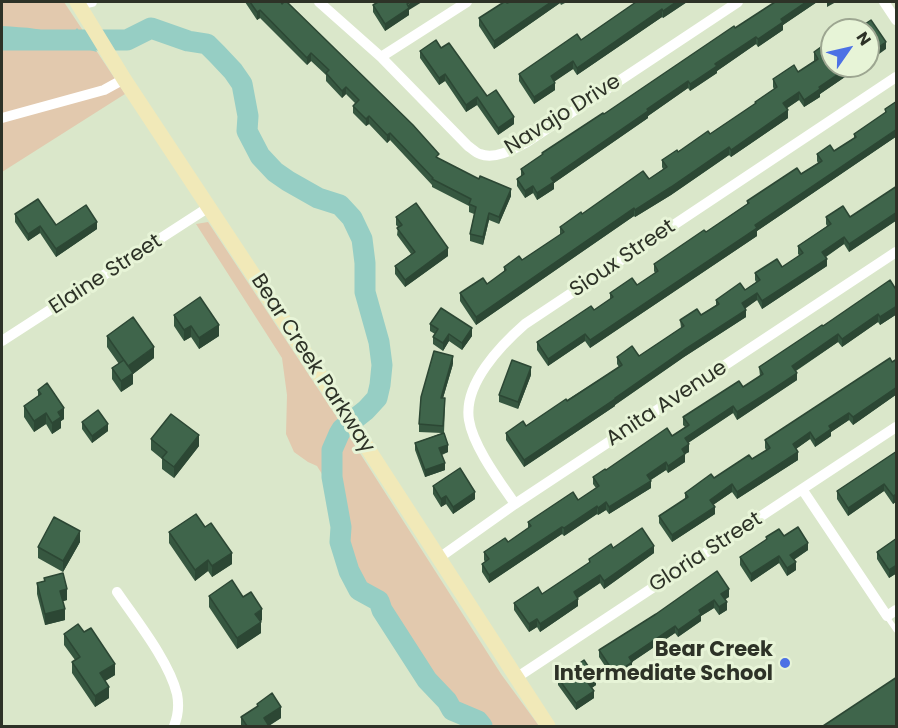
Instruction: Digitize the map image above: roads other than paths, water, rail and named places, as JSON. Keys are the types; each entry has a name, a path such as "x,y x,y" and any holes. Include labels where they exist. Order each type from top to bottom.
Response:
{"main road":[{"name":"Bear Creek Parkway","path":"82,3 91,26 124,79 548,726"}],"street":[{"name":"Navajo Drive","path":"320,2 381,57 468,146 488,156 500,154 526,142 738,2"},
{"path":"381,57 467,2"},
{"path":"884,2 897,20"},
{"name":"Sioux Street","path":"515,504 484,456 469,419 472,393 500,348 525,324 897,77"},
{"path":"2,117 104,90 124,79"},
{"name":"Elaine Street","path":"2,341 209,207"},
{"name":"Anita Avenue","path":"439,558 515,504 897,252"},
{"name":"Gloria Street","path":"516,678 897,427"},
{"path":"802,489 892,613"},
{"path":"117,592 163,660 177,694 177,719 174,726"}],"lane":[{"path":"892,613 897,630"}],"water":[{"path":"2,26 32,28 64,35 77,28 97,52 80,47 2,48"}],"waterway":[{"path":"2,40 127,40 151,28 188,41 207,44 242,84 248,116 247,131 260,156 275,172 288,181 318,198 340,205 352,218 362,239 365,292 379,342 382,365 377,398 342,429 332,450 332,477 341,527 340,542 349,571 359,590 379,601 382,610 427,680 447,701 452,710 478,721 482,726"}],"place":[{"name":"Bear Creek Intermediate School","path":"785,663"}]}
